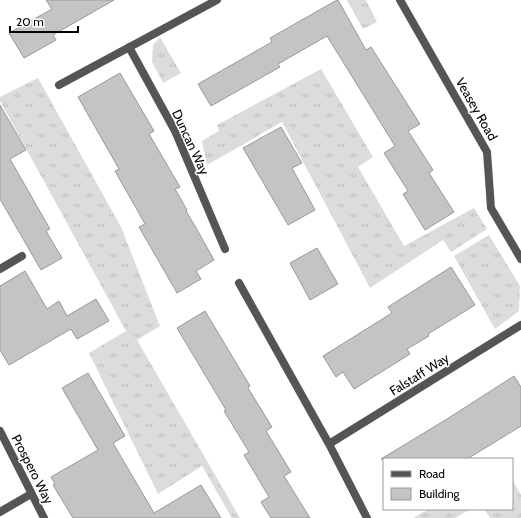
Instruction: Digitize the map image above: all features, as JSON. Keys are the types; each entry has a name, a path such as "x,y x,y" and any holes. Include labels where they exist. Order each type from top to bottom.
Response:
{"street":[{"path":"59,85 218,0"},
{"name":"Veasey Road","path":"400,0 487,152 491,208 521,259"},
{"name":"Duncan Way","path":"129,48 175,131 225,249"},
{"path":"0,269 22,256"},
{"path":"239,283 329,444 367,518"},
{"name":"Falstaff Way","path":"329,444 521,325"},
{"name":"Prospero Way","path":"0,431 44,518"},
{"path":"0,512 31,494"}],"green space":[{"path":"347,0 366,0 377,22 363,29"},
{"path":"160,37 181,73 163,83 152,62 153,45"},
{"path":"321,69 373,157 358,167 404,246 474,208 487,229 451,252 443,240 370,288 282,122 207,165 202,141 219,131 217,125"},
{"path":"38,78 121,227 160,326 137,340 240,518 232,518 202,466 158,494 89,353 126,331 0,101 0,97"},
{"path":"489,235 520,286 519,311 495,329 454,256"},
{"path":"513,481 521,495 521,518 490,518 485,510 513,510"},
{"path":"427,510 469,510 455,518 413,518"}],"building":[{"path":"46,0 114,0 53,35 56,40 24,58 9,33 52,9"},
{"path":"337,0 366,50 371,47 420,124 408,131 433,170 429,173 454,212 425,230 403,194 408,191 384,153 395,146 327,36 278,64 280,67 211,106 198,84 272,42 270,38"},
{"path":"120,73 154,131 149,134 180,187 175,189 214,260 196,271 201,279 177,293 139,227 145,224 115,171 119,169 78,97"},
{"path":"0,105 26,150 10,159 50,229 46,231 62,258 41,270 0,199"},
{"path":"281,127 302,163 292,168 315,210 288,225 243,148"},
{"path":"317,248 338,284 310,300 290,263"},
{"path":"451,267 475,305 407,349 410,354 354,389 343,372 336,377 323,356 392,313 388,307"},
{"path":"25,271 47,309 59,301 67,316 96,299 109,321 77,339 71,329 9,365 0,350 0,286"},
{"path":"205,311 250,386 248,388 272,427 266,431 291,472 284,476 310,518 271,518 261,502 269,497 244,455 249,452 177,328"},
{"path":"88,373 125,436 113,443 154,513 201,485 221,518 73,518 53,485 55,484 51,477 98,450 62,388"},
{"path":"514,376 521,387 521,426 469,458 381,459"}]}
